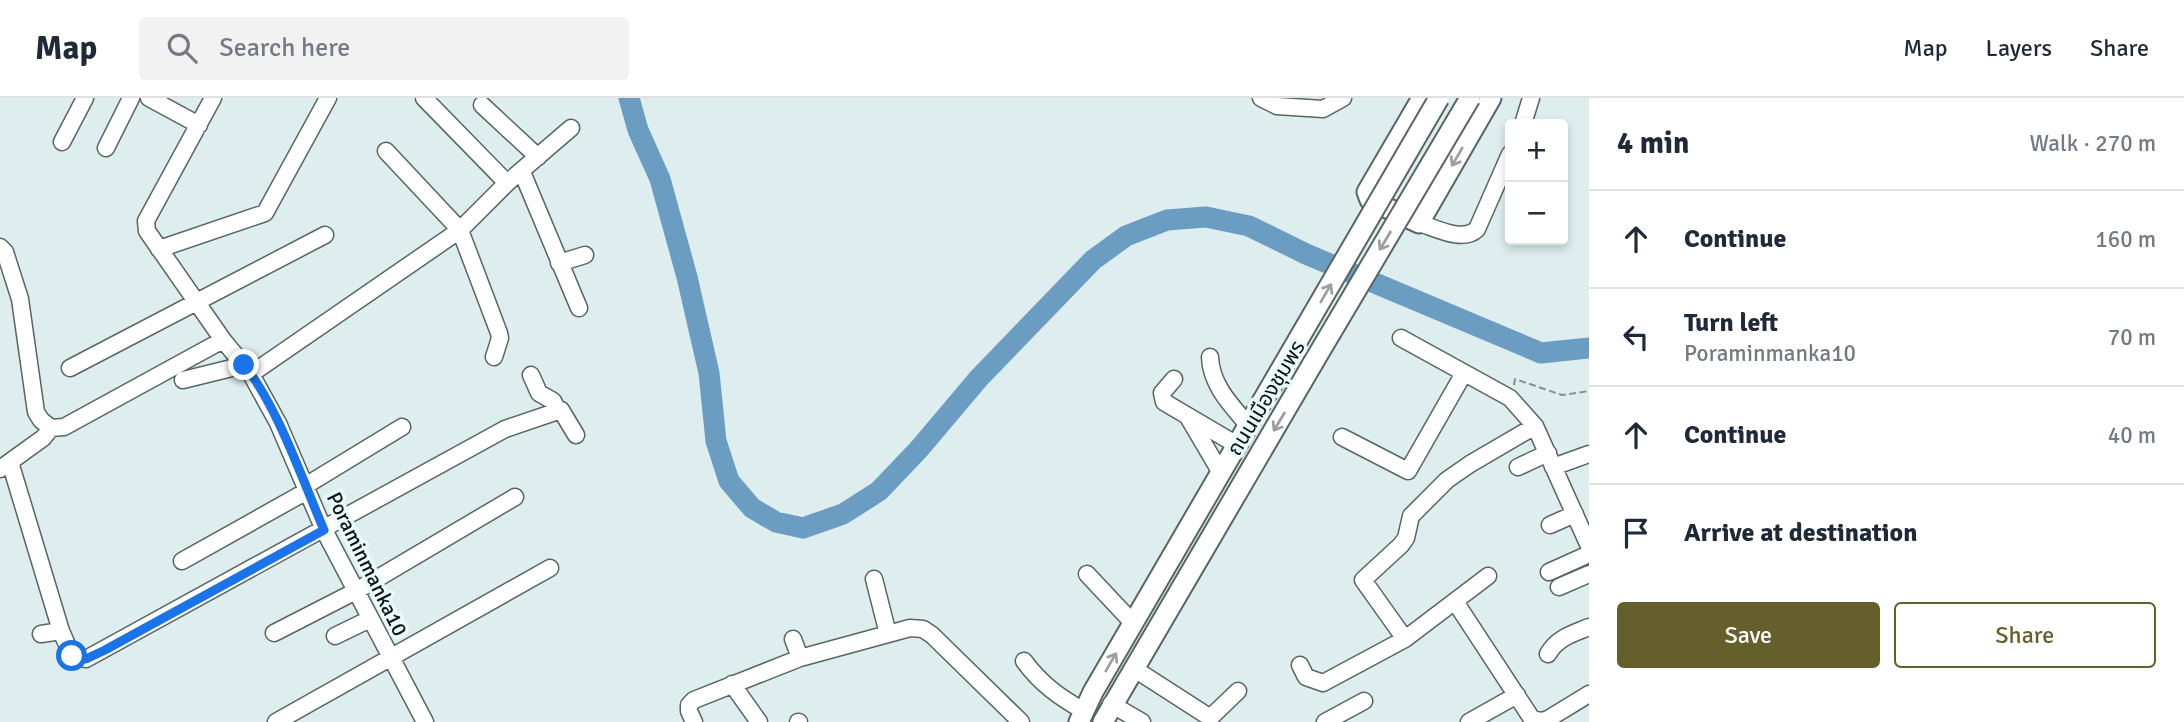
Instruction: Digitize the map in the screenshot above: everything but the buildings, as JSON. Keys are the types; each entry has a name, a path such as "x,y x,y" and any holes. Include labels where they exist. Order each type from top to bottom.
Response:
{"main road":[{"path":"1422,98 1367,192 1370,200 1419,223 1491,98"},
{"name":"ถนนเมืองชุมพร","path":"1081,716 1439,98"},
{"name":"ถนนเมืองชุมพร","path":"1107,713 1470,98"}],"street":[{"path":"62,142 85,98"},
{"path":"106,148 131,98"},
{"path":"149,98 198,125 213,98"},
{"path":"159,249 265,213 328,98"},
{"path":"424,98 507,183"},
{"path":"1261,98 1277,106 1323,110 1343,98"},
{"path":"1525,119 1531,98"},
{"path":"482,105 538,157"},
{"name":"Poraminmanka10","path":"198,125 146,221 147,231 223,340 248,369 278,423 324,530 425,722"},
{"path":"183,380 248,369 460,230 507,183 571,128"},
{"path":"386,151 460,230 499,333 494,357"},
{"path":"1419,223 1461,235 1472,234 1477,229 1505,165"},
{"path":"522,172 579,308"},
{"path":"70,368 325,235"},
{"path":"0,247 5,252 20,299 36,412 51,428 64,427 223,340"},
{"path":"559,263 584,255"},
{"path":"1401,338 1510,398 1535,426 1589,546"},
{"path":"1210,357 1213,378 1248,425"},
{"path":"1342,437 1408,471 1464,373"},
{"path":"531,375 539,393 553,401 558,411"},
{"path":"1174,379 1162,393 1164,402 1237,445"},
{"path":"51,428 43,438 5,466 61,631 72,656 86,659 505,429 558,411 564,413 576,435"},
{"path":"1186,415 1221,473"},
{"path":"1405,639 1363,580 1401,545 1406,538 1411,516 1447,480 1535,426"},
{"path":"182,561 306,488 402,427"},
{"path":"1518,467 1589,454"},
{"path":"274,633 355,591 515,497"},
{"path":"1549,525 1575,514"},
{"path":"1549,572 1589,554"},
{"path":"276,722 550,568"},
{"path":"1087,574 1133,623"},
{"path":"1559,587 1589,574"},
{"path":"1300,665 1306,677 1323,683 1405,639 1456,603 1459,597 1488,576"},
{"path":"874,579 888,634"},
{"path":"1456,603 1532,719 1542,721 1589,694"},
{"path":"335,636 370,619"},
{"path":"1548,654 1559,640 1589,627"},
{"path":"694,722 689,705 694,700 800,658 910,628 923,629 1021,722"},
{"path":"41,634 61,631"},
{"path":"793,639 800,658"},
{"path":"1024,661 1038,680 1081,716"},
{"path":"1132,668 1206,715 1212,716 1238,691"},
{"path":"732,684 753,718"},
{"path":"1468,722 1517,695"},
{"path":"1325,722 1364,701"},
{"path":"1107,713 1142,722"}],"path":[{"path":"1510,398 1515,379 1562,394 1589,391"}],"waterway":[{"path":"629,98 638,130 660,179 687,277 709,373 716,441 729,481 752,508 776,522 803,528 843,514 879,491 919,449 979,378 1093,260 1126,236 1167,220 1206,217 1249,226 1306,254 1541,353 1589,348"}],"route":[{"path":"72,656 86,659 105,650 324,530 278,423 244,365"}]}
